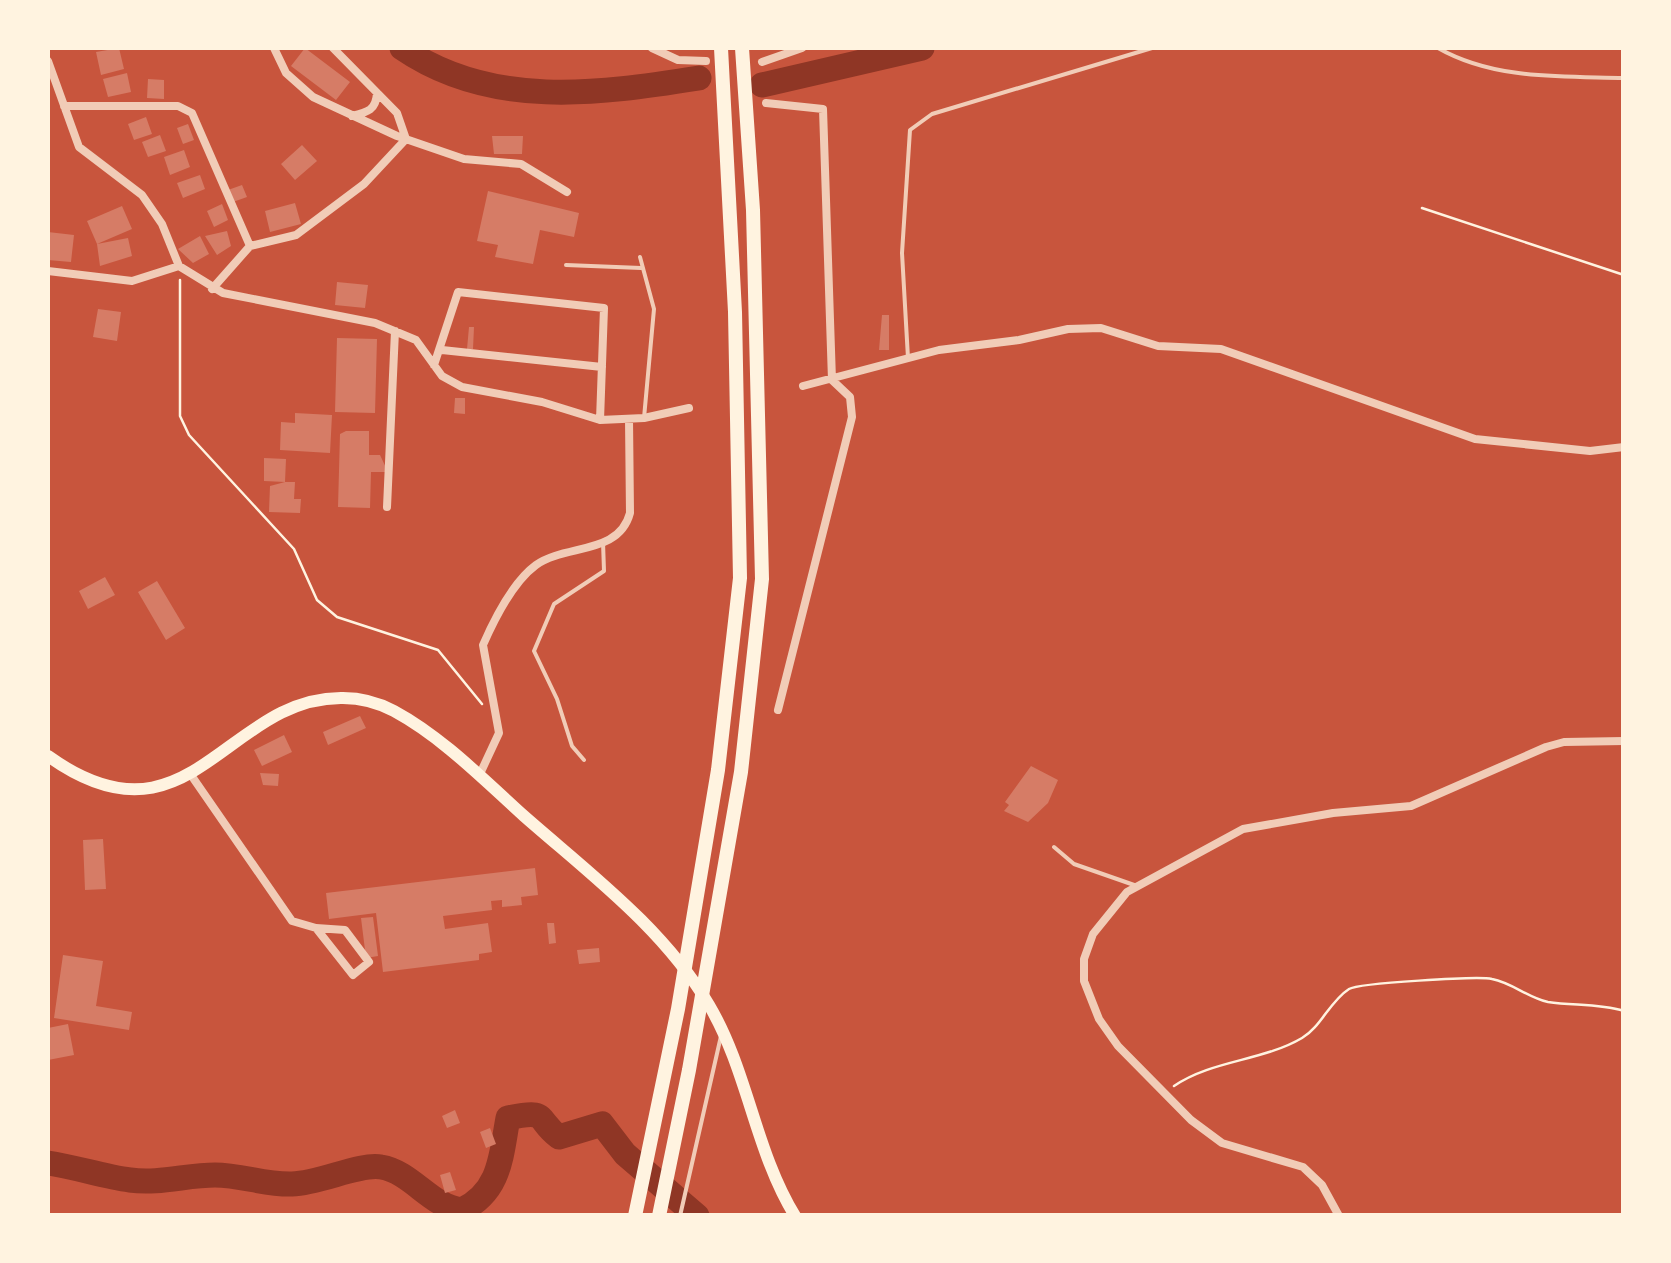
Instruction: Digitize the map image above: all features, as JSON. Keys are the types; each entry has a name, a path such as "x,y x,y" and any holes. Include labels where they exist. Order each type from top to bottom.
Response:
{"highway":[{"path":"634,1216 678,1008 718,770 740,578 736,312 721,48"},
{"path":"659,1216 741,772 762,579 754,210 742,48"},
{"path":"48,756 83,778 108,786 153,786 191,774 278,716 308,702 339,698 370,701 397,713 479,776 649,928 693,981 723,1032 776,1181 795,1216"}],"street":[{"path":"274,48 286,74 313,97 464,160 521,164 567,192"},
{"path":"333,48 397,113 406,139"},
{"path":"652,48 678,60 706,61"},
{"path":"762,62 802,48"},
{"path":"48,60 73,136 86,156 130,185 152,208 178,266 212,288 307,311 363,318 421,344 447,380 462,387 542,402 600,420 644,418 689,408"},
{"path":"352,116 369,112 377,103 378,93"},
{"path":"766,103 822,109 832,380 850,397 851,436 778,710"},
{"path":"64,106 178,106 192,112 250,246"},
{"path":"212,288 250,246 296,234 364,184 406,139"},
{"path":"48,271 132,282 178,266"},
{"path":"434,365 458,292 604,308 600,420"},
{"path":"804,386 908,360 1068,328 1101,328 1164,347 1220,349 1475,439 1590,451 1624,447"},
{"path":"387,507 395,332"},
{"path":"442,350 602,367"},
{"path":"479,776 499,732 482,658 491,628 534,566 616,536 628,520 628,419"},
{"path":"1339,1216 1322,1185 1304,1168 1222,1143 1165,1093 1109,1034 1084,981 1084,959 1093,934 1122,897 1137,886 1243,829 1333,813 1411,806 1546,747 1564,742 1624,741"},
{"path":"191,774 286,914 298,925 345,930 369,962 353,975 316,928"}],"lane":[{"path":"908,360 902,252 910,130 932,114 1152,48"},
{"path":"1438,48 1468,62 1519,74 1624,78"},
{"path":"640,256 654,309 644,418"},
{"path":"566,264 641,268"},
{"path":"584,760 574,751 557,699 534,651 554,604 591,584 604,571 603,542"},
{"path":"1054,847 1074,864 1137,886"},
{"path":"680,1216 723,1032"}],"path":[{"path":"1422,208 1624,276"},
{"path":"178,266 180,416 189,435 294,549 316,600 337,616 438,650 490,715 498,716"},
{"path":"1165,1093 1194,1074 1303,1038 1329,1006 1350,988 1364,983 1396,985 1481,977 1509,984 1543,1001 1583,1002 1624,1011"}],"building":[{"path":"119,48 124,69 101,75 96,52"},
{"path":"305,48 350,82 336,100 291,66"},
{"path":"127,73 131,92 108,97 103,79"},
{"path":"148,79 164,80 164,99 147,98"},
{"path":"146,117 152,134 134,140 128,124"},
{"path":"188,124 194,140 183,144 177,128"},
{"path":"160,135 166,151 148,157 142,142"},
{"path":"492,136 523,136 522,154 494,154"},
{"path":"302,145 317,161 295,180 281,164"},
{"path":"184,150 190,167 170,175 164,157"},
{"path":"200,175 205,189 183,198 177,183"},
{"path":"242,185 247,197 233,202 228,190"},
{"path":"488,191 579,213 574,237 540,230 533,264 495,257 498,245 477,241"},
{"path":"295,203 301,224 270,232 265,211"},
{"path":"222,204 228,220 214,227 207,211"},
{"path":"122,206 132,229 97,244 87,221"},
{"path":"227,231 231,246 217,255 205,236"},
{"path":"48,232 74,235 71,262 48,260"},
{"path":"200,236 209,254 193,263 178,249"},
{"path":"128,238 132,256 100,266 97,244"},
{"path":"337,282 368,285 365,308 335,305"},
{"path":"98,309 121,312 117,341 93,337"},
{"path":"882,315 889,315 889,350 879,350"},
{"path":"469,327 474,327 473,349 467,349"},
{"path":"337,338 377,339 375,413 335,412"},
{"path":"455,398 465,398 465,414 454,413"},
{"path":"295,413 332,415 330,453 280,450 281,422 295,423"},
{"path":"369,431 369,455 380,455 388,472 371,472 370,508 338,507 340,434"},
{"path":"264,458 286,459 285,482 264,481"},
{"path":"295,482 294,499 301,499 300,513 269,512 270,486"},
{"path":"105,577 115,595 88,609 79,591"},
{"path":"157,581 185,628 166,640 138,592"},
{"path":"360,716 366,728 328,745 323,732"},
{"path":"284,735 292,752 262,766 254,750"},
{"path":"1031,766 1058,780 1048,803 1028,822 1004,811 1009,805 1005,802"},
{"path":"260,773 279,774 278,786 263,785"},
{"path":"103,839 106,889 85,890 83,840"},
{"path":"535,868 538,895 521,897 522,905 502,907 502,900 491,901 492,910 443,916 445,929 488,923 492,952 479,954 479,960 383,972 376,913 329,919 326,893"},
{"path":"373,917 378,956 366,958 361,918"},
{"path":"547,923 554,923 556,943 549,944"},
{"path":"599,948 600,962 579,964 577,950"},
{"path":"63,955 103,961 96,1006 132,1012 129,1030 54,1018"},
{"path":"68,1024 74,1055 48,1060 48,1028"},
{"path":"455,1110 460,1123 447,1128 442,1116"},
{"path":"490,1128 496,1144 486,1148 480,1132"},
{"path":"450,1172 456,1190 445,1193 440,1175"}],"waterway":[{"path":"402,48 472,81 508,89 584,92 699,78"},
{"path":"762,85 922,48"},
{"path":"48,1163 130,1180 215,1175 282,1184 381,1167 402,1175 441,1203 462,1210 485,1193 492,1182 508,1118 536,1115 559,1137 602,1124 625,1154 697,1216"}]}
